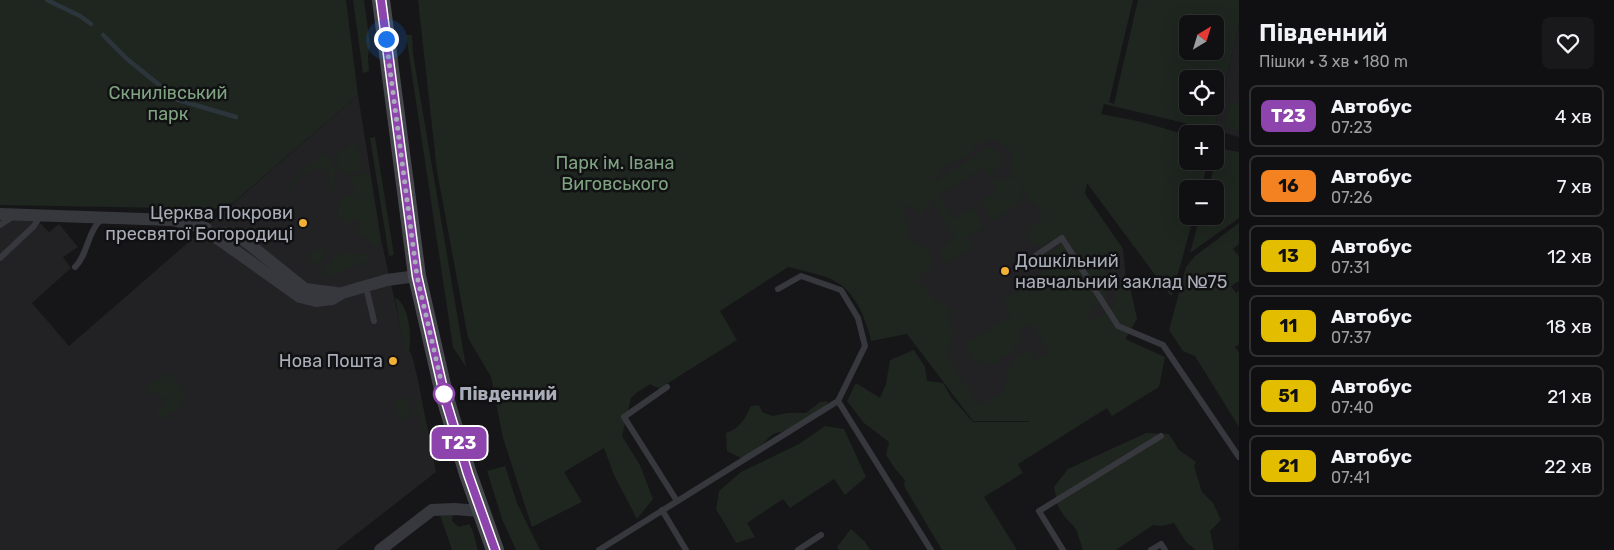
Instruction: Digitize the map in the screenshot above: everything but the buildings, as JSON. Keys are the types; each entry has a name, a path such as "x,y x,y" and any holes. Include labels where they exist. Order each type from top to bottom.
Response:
{"main road":[{"path":"381,0 417,276 440,378 480,511 495,550"}],"street":[{"path":"0,214 172,220 206,228"},
{"path":"220,236 300,297 316,301 332,299 387,280 417,276"},
{"path":"380,550 432,510 480,511"}],"lane":[{"path":"0,225 15,215"},
{"path":"0,258 34,226 40,215"},
{"path":"75,268 81,262 88,239 102,219"},
{"path":"1016,269 1062,238 1118,326 1163,344 1239,457"},
{"path":"599,550 838,401 865,346 858,318 840,290 801,276 778,289"},
{"path":"366,286 374,321"},
{"path":"667,387 624,417 677,501"},
{"path":"838,401 931,550"},
{"path":"1063,550 1038,511 1161,436"},
{"path":"662,510 686,550"},
{"path":"798,550 821,535"},
{"path":"1151,550 1161,544 1165,550"}],"shaded area":[{"path":"1239,23 1239,137 1224,133 1224,125 1215,125 1218,115 1224,115 1224,87"},
{"path":"358,95 381,239 403,338 412,356 417,375 436,472 336,550 0,550 0,219 37,220 49,232 59,224 78,247 63,257 71,268 32,303 69,346"},
{"name":"Дошкільний навчальний заклад №75","path":"1000,135 1062,160 1123,249 1126,279 1129,284 1137,319 1105,373 973,421 883,264 903,167"}],"green space":[{"name":"Скнилівський парк","path":"0,0 346,0 358,95 226,209 0,205"},
{"path":"353,0 364,0 370,44 368,56 369,71 363,73"},
{"name":"Парк ім. Івана Виговського","path":"418,0 1133,0 1109,102 1114,104 1138,0 1239,0 1239,23 1224,87 1224,70 1179,70 1179,115 1218,115 1215,125 1193,125 1104,104 1101,114 1142,122 1179,133 1179,170 1206,170 1203,180 1179,180 1179,225 1191,225 1172,295 1170,295 1087,183 1085,194 1123,249 1107,269 1105,300 1091,310 1087,320 1099,318 1115,304 1117,290 1126,279 1129,284 1137,319 1125,339 1165,357 1159,387 1112,416 1107,408 1018,464 1023,473 984,497 1017,550 942,550 904,486 905,480 886,455 889,442 864,423 847,401 856,383 880,398 886,384 890,360 914,350 925,367 927,381 943,383 951,397 973,422 1030,421 973,421 907,334 871,341 861,311 854,299 840,284 831,279 788,267 720,311 737,340 660,388 650,384 631,398 622,436 640,465 653,499 637,519 614,475 604,448 564,472 582,502 532,527 503,438 491,377 468,338 437,171","holes":["993,140 1004,144 1014,158 1010,170 1018,180 1007,177 995,182 991,174 1000,166 1001,154 991,146 935,181 934,178 947,164 963,159 980,142","983,168 998,191 980,202 992,221 1010,210 1023,196 1021,185 1028,198 1041,210 1041,220 1030,228 1030,241 1040,247 1050,240 1058,246 1053,251 1041,255 1041,263 1049,269 1035,277 1030,292 1018,291 1002,301 1011,315 967,343 970,357 982,364 987,361 990,367 1010,353 1023,339 1018,332 1031,324 1049,352 1036,360 1029,349 1017,358 1008,370 1004,391 980,406 957,373 948,354 953,332 949,318 951,311 946,306 937,302 917,281 923,273 931,269 933,262 928,250 909,238 902,208 911,206 921,214 927,209 932,199 954,237 939,250 947,264 973,248 967,238 985,227 972,207 954,219 939,196"]},
{"path":"406,35 412,35 413,54 466,367 453,347"},
{"path":"1230,101 1239,103 1239,131 1224,128"},
{"path":"375,137 394,255 389,256 370,138"},
{"path":"352,143 358,146 362,171 342,174 334,158"},
{"path":"1224,149 1239,152 1239,218 1190,253 1198,225 1224,225 1224,180 1210,180 1213,170 1224,170"},
{"path":"321,154 329,156 336,176 332,190 328,194 330,174 321,167 306,173 285,195 281,192 290,186 297,176"},
{"path":"370,173 380,243 377,248 356,231 361,225 353,220 349,225 337,215 338,206 344,197 353,196 356,191 351,184 351,176"},
{"path":"1239,223 1239,244 1233,249 1239,256 1239,281 1231,286 1236,293 1239,291 1239,344 1235,347 1239,353 1239,427 1195,356 1183,351 1169,330 1186,267 1195,256"},
{"path":"313,250 326,250 327,254 317,266 309,257 310,252"},
{"path":"339,253 366,254 370,257 365,262 322,279 323,270"},
{"path":"395,298 404,307 410,330 409,351 405,352"},
{"path":"171,371 185,398 179,407 163,419 157,416 157,412 166,403 166,400 157,394 147,393 144,389"},
{"path":"404,397 407,399 410,416 403,421 394,408 396,402"},
{"path":"419,397 428,430 423,432 414,399"},
{"path":"828,401 825,412 795,428 773,434 745,460 727,451 726,433 742,422 751,406 759,405 762,412 773,416 787,413 806,413 820,402"},
{"path":"825,426 844,429 866,477 845,495 834,479 790,508 783,499 747,523 755,537 736,543 716,509 719,491 741,472 799,444"},
{"path":"1146,433 1169,434 1179,450 1196,462 1194,466 1202,492 1213,503 1221,520 1210,531 1214,550 1196,550 1186,542 1174,523 1162,526 1153,525 1116,550 1083,550 1076,529 1058,506 1054,487 1068,469"},
{"path":"505,466 517,503 540,550 516,550 502,519 487,471"},
{"path":"439,512 453,513 452,521 459,527 469,524 478,550 452,550"},
{"path":"851,529 865,542 870,550 839,550 837,547"}],"waterway":[{"path":"47,0 80,16 91,24"},
{"path":"103,35 127,59 178,100 236,117"}],"bus line":[{"name":"Т23","path":"381,0 417,276 445,398 480,511 495,550"}],"place":[{"name":"Церква Покрови пресвятої Богородиці","path":"303,223"},
{"name":"Дошкільний навчальний заклад №75","path":"1005,271"},
{"name":"Нова Пошта","path":"393,361"},
{"name":"Південний","path":"444,394"}],"route":[{"path":"386,39 417,276 445,398 444,394"}]}
